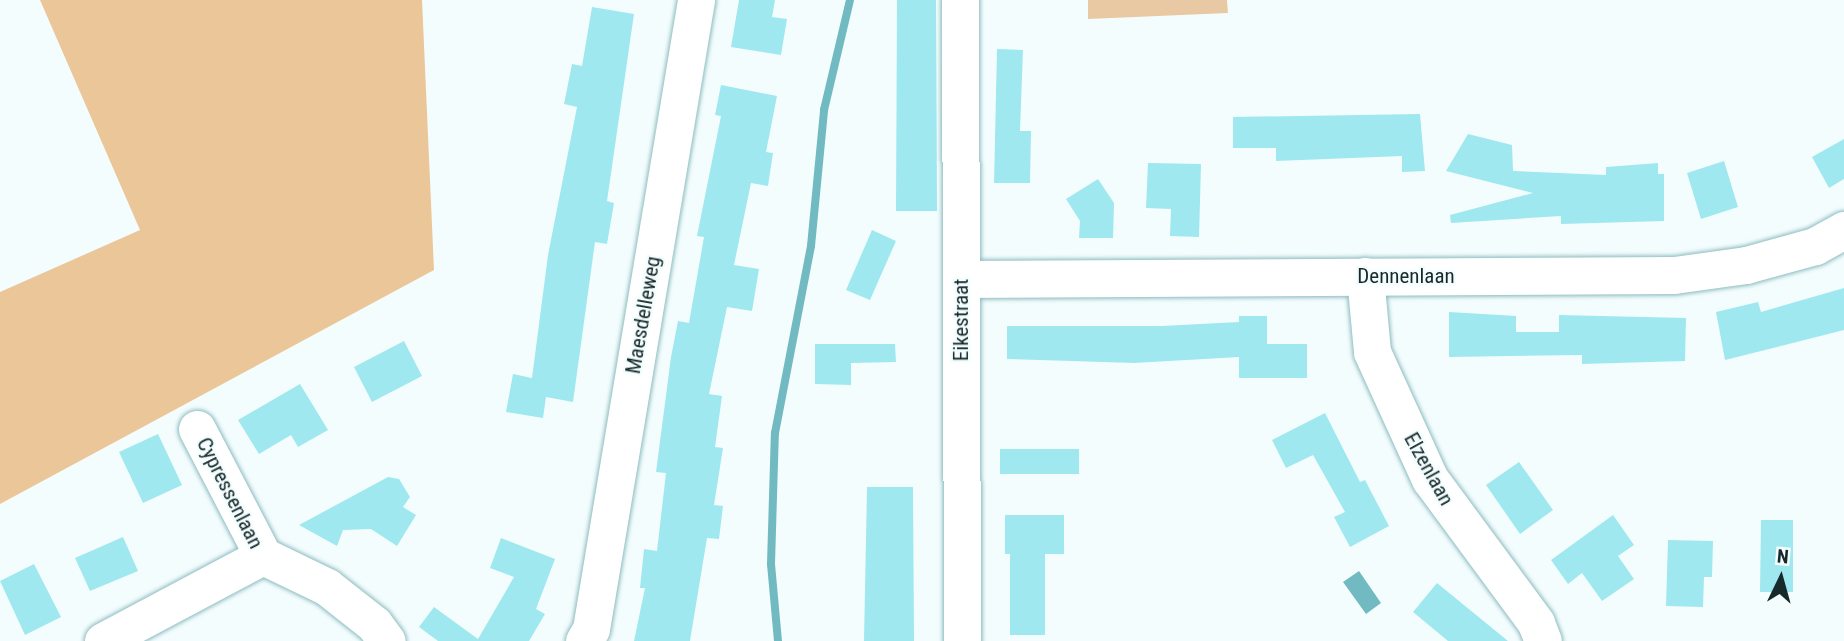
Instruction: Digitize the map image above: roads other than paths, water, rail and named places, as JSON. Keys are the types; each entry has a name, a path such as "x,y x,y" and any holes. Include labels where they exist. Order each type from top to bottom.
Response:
{"street":[{"name":"Maesdelleweg","path":"589,637 696,0"},
{"name":"Eikestraat","path":"960,0 962,641"},
{"name":"Dennenlaan","path":"961,279 1674,275 1746,265 1815,246 1844,230"},
{"name":"Elzenlaan","path":"1365,276 1372,352 1430,479 1536,624 1543,641"},
{"name":"Cypressenlaan","path":"197,429 263,556 327,587 374,624 387,641"},
{"name":"Cypressenlaan","path":"103,641 263,556"}],"water":[{"path":"1359,571 1381,603 1366,614 1343,582"}],"waterway":[{"path":"778,641 771,564 775,433 811,246 824,110 850,0"}]}
